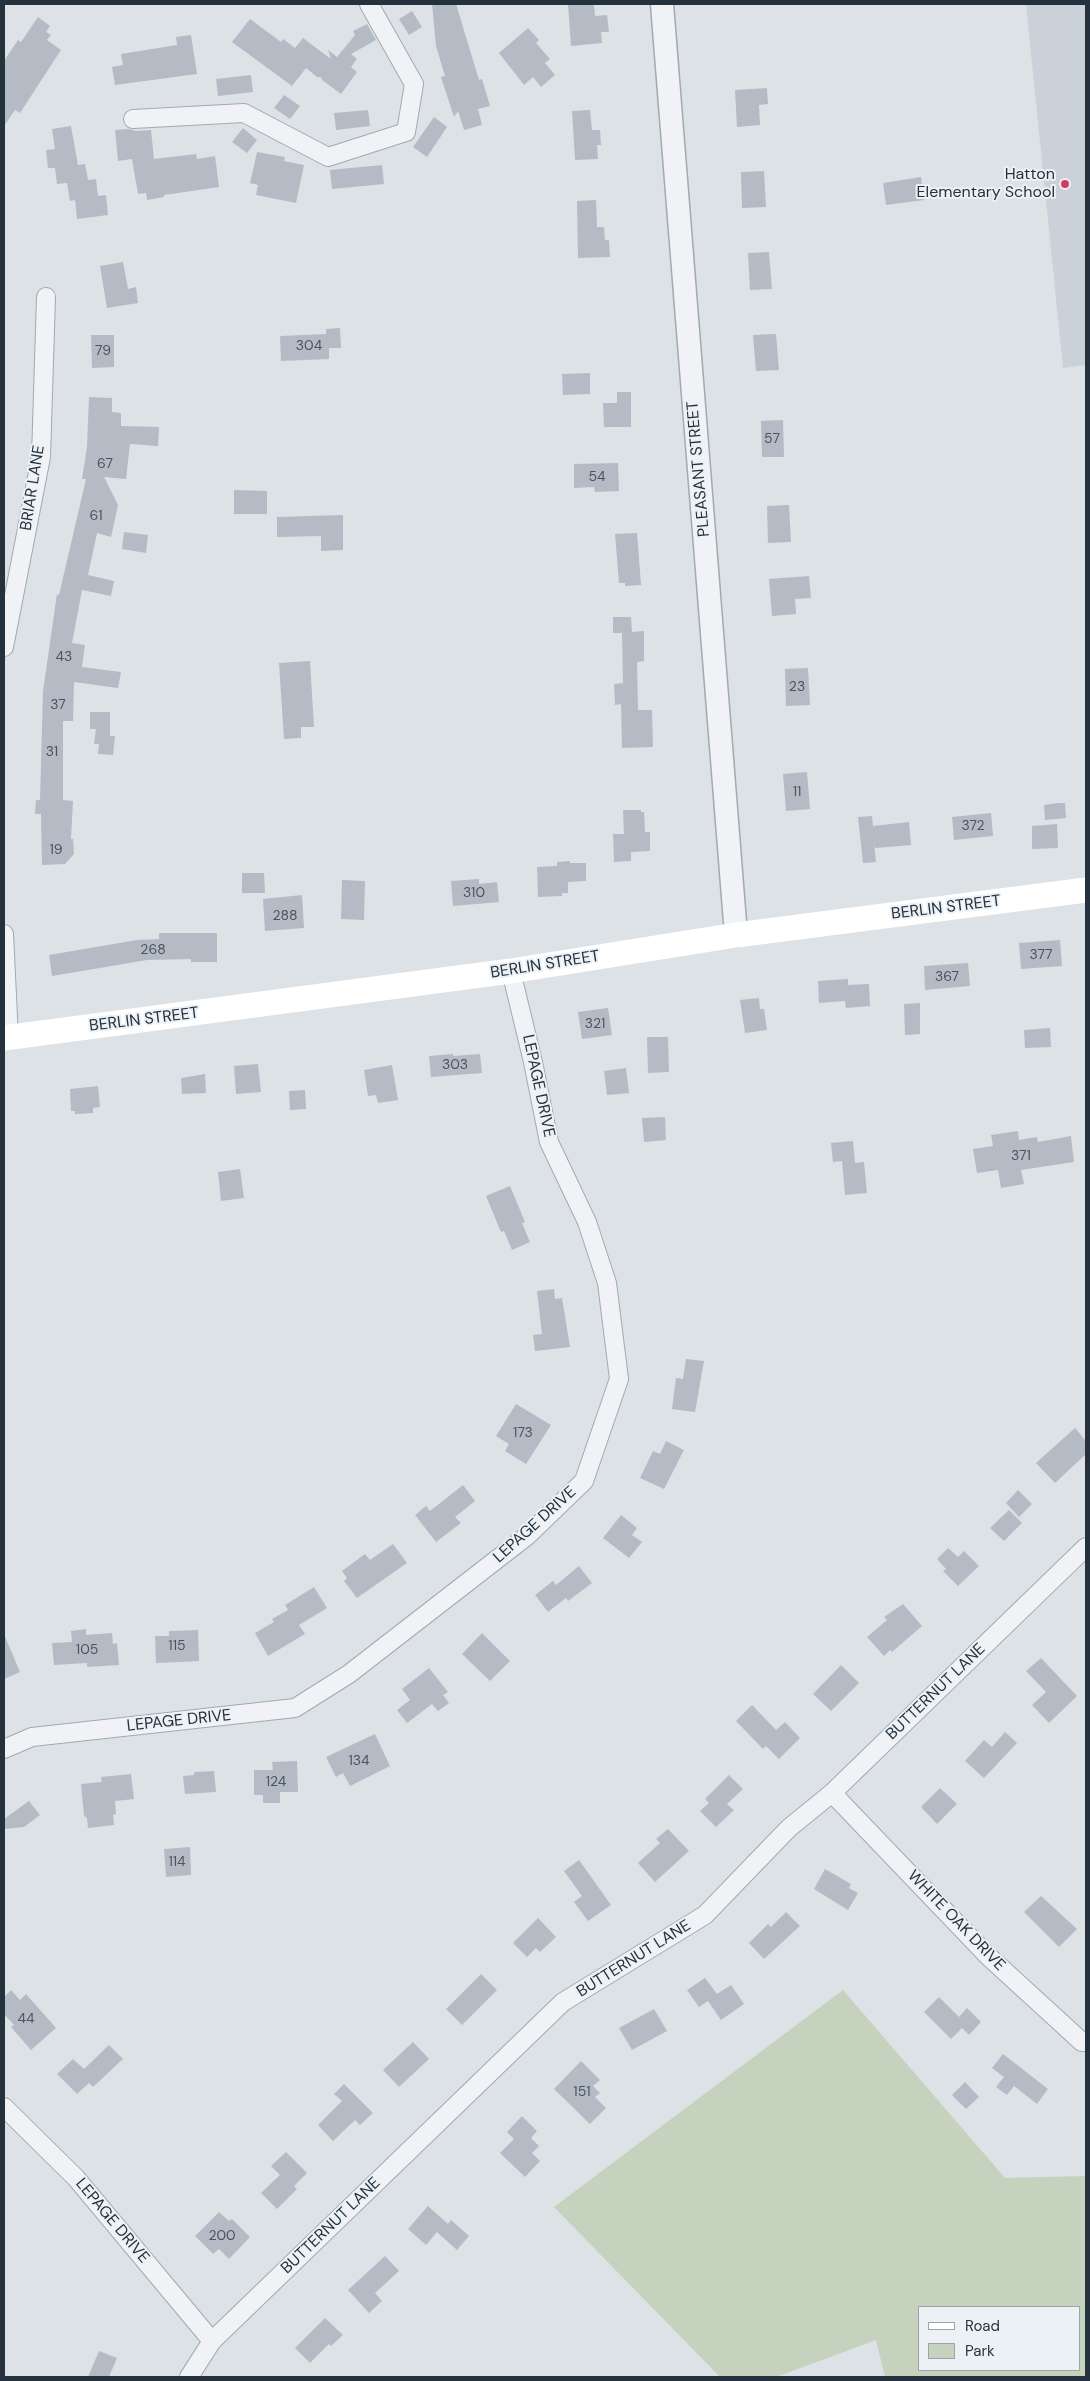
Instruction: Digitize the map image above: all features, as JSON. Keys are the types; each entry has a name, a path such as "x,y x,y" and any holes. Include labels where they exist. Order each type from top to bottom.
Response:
{"main road":[{"name":"BERLIN STREET","path":"6,1038 510,971 736,935 1086,890"}],"street":[{"path":"133,118 244,113 328,157 406,132 414,84 368,4"},
{"name":"PLEASANT STREET","path":"662,4 736,935"},
{"name":"BRIAR LANE","path":"4,647 41,457 46,297"},
{"path":"4,934 6,1038"},
{"name":"LEPAGE DRIVE","path":"4,1749 32,1737 295,1708 349,1674 519,1542 584,1481 619,1379 607,1283 587,1222 549,1142 534,1062 510,971"},
{"name":"BUTTERNUT LANE","path":"189,2377 212,2341 563,2002 705,1915 789,1828 832,1793 1086,1547"},
{"name":"WHITE OAK DRIVE","path":"832,1793 988,1956 1082,2042 1086,2042"},
{"name":"LEPAGE DRIVE","path":"4,2107 76,2178 212,2341"}],"shaded area":[{"name":"Hatton Elementary School","path":"1026,4 1086,4 1086,365 1063,368"}],"green space":[{"path":"843,1990 1005,2178 1086,2176 1086,2377 885,2377 876,2340 776,2377 720,2377 554,2207"}],"building":[{"path":"432,4 456,4 479,80 482,79 490,106 478,109 482,125 464,130 458,111 454,117 441,77 445,76 436,46"},
{"path":"568,4 594,4 595,16 607,15 609,32 601,32 602,43 571,46"},
{"path":"412,11 422,27 409,35 399,19"},
{"path":"38,17 50,26 46,32 51,35 47,40 61,50 20,113 15,110 4,126 4,61 18,40 21,42"},
{"path":"250,19 281,42 283,39 295,48 303,38 331,59 328,50 337,57 355,35 353,31 367,24 376,40 351,54 357,59 351,67 357,72 341,94 322,80 321,77 317,77 306,68 292,86 232,42"},
{"path":"528,28 539,40 536,43 550,59 545,63 555,75 541,87 533,77 524,85 499,53"},
{"path":"191,35 197,74 115,85 112,67 123,65 121,54 177,45 176,37"},
{"path":"251,75 253,92 218,96 216,79"},
{"path":"767,88 768,104 759,105 760,125 737,127 735,90"},
{"path":"284,95 300,106 290,119 274,108"},
{"path":"368,110 370,126 336,130 334,113"},
{"path":"590,110 592,130 600,130 601,145 597,145 598,159 575,160 572,111"},
{"path":"434,117 447,127 427,157 413,147"},
{"path":"71,126 78,165 85,164 88,180 96,179 98,196 106,195 108,215 77,219 75,200 70,201 67,183 57,184 55,168 48,168 46,150 55,149 52,129"},
{"path":"243,128 257,140 247,153 232,142"},
{"path":"129,129 136,131 151,130 154,159 196,154 197,159 215,156 219,187 164,195 164,197 147,200 146,193 138,194 132,159 118,161 115,130"},
{"path":"257,152 285,157 284,161 304,165 296,203 256,195 258,185 250,183"},
{"path":"382,165 384,184 332,189 330,170"},
{"path":"764,171 766,207 742,208 741,172"},
{"path":"921,177 924,200 886,205 883,183"},
{"path":"596,200 597,227 604,227 605,240 609,240 610,257 578,258 577,201"},
{"path":"769,252 772,289 750,290 748,253"},
{"path":"123,262 128,289 136,287 138,303 107,308 100,266"},
{"path":"340,328 341,348 329,348 329,359 281,361 280,336 326,334 326,329"},
{"path":"776,334 779,370 756,371 753,335"},
{"path":"91,335 114,335 114,367 92,368"},
{"path":"590,373 590,394 563,395 562,374"},
{"path":"617,392 631,392 631,427 604,427 603,403 617,403"},
{"path":"89,397 112,398 112,412 121,413 121,426 159,427 158,446 130,444 126,479 104,477 118,505 111,537 97,533 88,575 114,581 111,596 82,590 72,643 85,645 82,667 121,672 118,688 74,682 73,721 63,721 63,800 73,801 71,839 73,839 74,854 65,864 42,865 41,814 35,814 36,800 40,800 43,691 57,594 59,595 86,479 82,479 87,447"},
{"path":"783,420 784,457 762,457 761,421"},
{"path":"618,463 619,491 595,492 594,487 574,488 574,464"},
{"path":"234,490 267,491 267,514 234,514"},
{"path":"789,505 791,542 768,543 767,506"},
{"path":"343,515 343,550 321,551 321,536 277,537 277,517"},
{"path":"124,532 148,535 146,553 122,549"},
{"path":"637,533 641,585 625,586 625,583 619,583 615,534"},
{"path":"809,576 811,598 795,599 796,614 772,616 769,579"},
{"path":"613,617 631,617 632,632 644,631 644,661 637,662 638,710 652,710 653,747 622,748 621,704 615,705 614,684 623,683 622,633 613,633"},
{"path":"310,661 314,727 301,727 301,738 284,739 279,663"},
{"path":"808,668 810,705 786,706 785,669"},
{"path":"90,712 110,712 110,736 115,736 113,755 98,754 99,744 94,744 96,729 90,729"},
{"path":"807,772 810,809 786,811 783,774"},
{"path":"1065,803 1066,818 1045,820 1044,805"},
{"path":"623,810 641,810 641,812 644,812 645,832 650,832 650,851 631,852 631,861 614,862 613,834 624,834"},
{"path":"991,813 993,836 954,840 952,817"},
{"path":"872,816 873,826 909,822 911,845 875,848 874,842 876,862 863,863 858,817"},
{"path":"1057,824 1058,848 1032,849 1032,826"},
{"path":"570,861 570,863 586,863 586,881 568,882 568,893 562,893 562,896 538,897 537,867 557,866 557,862"},
{"path":"242,873 264,873 265,893 242,893"},
{"path":"479,879 479,884 497,882 499,902 453,906 451,881"},
{"path":"342,880 365,881 364,920 341,919"},
{"path":"302,895 304,928 265,931 263,899"},
{"path":"159,933 217,933 217,962 191,962 191,959 147,960 52,976 49,955 137,940 159,939"},
{"path":"1060,940 1062,966 1021,969 1019,943"},
{"path":"968,963 970,986 925,990 924,966"},
{"path":"848,979 848,985 869,984 870,1006 846,1008 845,1001 819,1003 818,981"},
{"path":"759,998 760,1009 764,1009 767,1030 745,1033 740,1000"},
{"path":"920,1003 920,1034 905,1035 904,1004"},
{"path":"608,1008 612,1035 582,1039 578,1012"},
{"path":"1050,1028 1051,1047 1025,1048 1024,1030"},
{"path":"647,1037 668,1037 669,1072 648,1073"},
{"path":"453,1054 453,1056 480,1054 482,1073 431,1077 429,1056"},
{"path":"258,1064 261,1092 236,1094 234,1066"},
{"path":"392,1065 398,1100 378,1103 376,1095 368,1096 364,1070"},
{"path":"626,1068 629,1093 607,1095 604,1071"},
{"path":"205,1074 206,1093 182,1094 181,1078"},
{"path":"98,1086 100,1107 93,1108 93,1113 75,1114 75,1111 71,1111 70,1089"},
{"path":"305,1090 306,1109 290,1110 289,1091"},
{"path":"665,1117 666,1140 644,1142 642,1118"},
{"path":"1018,1131 1019,1140 1037,1137 1038,1142 1071,1136 1074,1162 1021,1170 1024,1184 1001,1188 998,1170 977,1173 973,1149 993,1146 991,1135"},
{"path":"853,1141 855,1163 864,1162 867,1193 845,1195 842,1161 833,1162 831,1143"},
{"path":"240,1169 244,1198 221,1201 218,1172"},
{"path":"510,1186 525,1222 522,1223 530,1242 512,1250 504,1231 501,1232 486,1196"},
{"path":"554,1289 555,1299 562,1298 570,1347 535,1351 533,1335 542,1334 537,1291"},
{"path":"686,1359 704,1361 695,1412 672,1409 676,1378 683,1379"},
{"path":"516,1404 551,1425 526,1464 505,1451 509,1444 496,1436"},
{"path":"1075,1428 1086,1441 1086,1454 1055,1483 1036,1463"},
{"path":"666,1441 684,1450 664,1489 640,1478 653,1451 660,1454"},
{"path":"463,1485 475,1501 455,1517 461,1523 436,1542 415,1515 426,1506 430,1511"},
{"path":"1018,1490 1032,1504 1019,1517 1006,1503"},
{"path":"1009,1510 1022,1523 1004,1541 990,1528"},
{"path":"621,1515 637,1528 632,1535 642,1542 629,1558 603,1538"},
{"path":"393,1544 407,1563 357,1598 344,1581 347,1578 342,1571 365,1554 370,1560"},
{"path":"948,1548 958,1557 964,1551 979,1566 958,1586 943,1571 946,1569 937,1559"},
{"path":"579,1566 592,1583 568,1601 566,1598 548,1612 535,1595 553,1581 556,1585"},
{"path":"314,1587 327,1608 299,1625 305,1634 268,1656 255,1633 274,1622 272,1619 288,1610 285,1605"},
{"path":"903,1604 922,1626 892,1652 890,1650 884,1656 867,1637 887,1620 884,1617"},
{"path":"86,1629 86,1635 112,1633 113,1644 117,1643 119,1665 87,1667 87,1663 54,1665 52,1643 72,1642 71,1631"},
{"path":"198,1630 199,1661 156,1663 155,1636 169,1636 169,1631"},
{"path":"482,1633 510,1661 490,1681 462,1654"},
{"path":"4,1634 20,1672 4,1679"},
{"path":"1041,1658 1077,1696 1049,1723 1032,1705 1046,1692 1026,1671"},
{"path":"841,1665 859,1683 831,1711 813,1694"},
{"path":"429,1668 448,1692 443,1695 449,1703 438,1711 432,1704 407,1723 397,1710 410,1700 402,1689"},
{"path":"752,1705 776,1730 785,1722 800,1738 779,1759 766,1746 763,1749 736,1721"},
{"path":"1005,1732 1017,1743 984,1778 965,1761 984,1740 992,1747"},
{"path":"375,1734 390,1766 350,1786 343,1773 336,1777 326,1757"},
{"path":"297,1761 298,1792 280,1792 280,1803 263,1803 263,1795 254,1795 254,1770 273,1770 272,1762"},
{"path":"214,1771 216,1792 185,1794 183,1776 194,1775 194,1772"},
{"path":"131,1774 134,1799 115,1801 116,1814 113,1815 114,1825 88,1828 87,1818 84,1816 81,1784 102,1782 101,1777"},
{"path":"729,1775 743,1789 727,1804 734,1810 716,1827 700,1811 709,1803 705,1799"},
{"path":"940,1788 957,1804 937,1824 921,1807"},
{"path":"29,1801 40,1815 24,1827 4,1829 4,1819"},
{"path":"668,1829 689,1851 655,1882 638,1863 660,1843 656,1839"},
{"path":"190,1847 191,1875 166,1877 164,1849"},
{"path":"579,1860 611,1905 588,1921 574,1902 582,1896 564,1871"},
{"path":"825,1869 851,1884 849,1888 858,1893 848,1910 814,1889"},
{"path":"1041,1896 1077,1929 1059,1947 1024,1912"},
{"path":"786,1912 800,1926 764,1959 749,1943 768,1924 771,1927"},
{"path":"538,1918 556,1937 540,1952 536,1948 527,1957 513,1943"},
{"path":"481,1974 497,1990 462,2025 446,2009"},
{"path":"705,1978 717,1994 731,1985 744,2004 721,2020 708,2001 699,2007 687,1990"},
{"path":"11,1990 20,2000 26,1994 56,2028 31,2050 11,2027 14,2025 4,2014 4,1997"},
{"path":"939,1997 959,2017 967,2008 981,2022 969,2035 962,2028 951,2039 924,2012"},
{"path":"654,2009 667,2031 632,2050 619,2028"},
{"path":"413,2042 429,2059 399,2087 383,2070"},
{"path":"109,2045 123,2059 93,2087 89,2083 77,2094 57,2074 73,2059 84,2069"},
{"path":"1003,2054 1048,2089 1037,2104 1014,2086 1007,2095 996,2087 1004,2077 992,2068"},
{"path":"581,2061 600,2080 593,2086 600,2093 595,2097 606,2108 590,2124 554,2089"},
{"path":"965,2082 979,2097 966,2109 952,2095"},
{"path":"344,2084 373,2113 360,2125 355,2120 333,2141 318,2125 342,2101 334,2094"},
{"path":"522,2116 537,2131 531,2138 539,2146 532,2153 540,2161 525,2177 500,2153 514,2139 507,2132"},
{"path":"286,2152 307,2173 294,2186 297,2189 277,2209 261,2193 280,2175 271,2166"},
{"path":"428,2206 448,2224 451,2220 469,2236 457,2250 437,2232 426,2245 408,2229"},
{"path":"219,2212 229,2221 232,2219 250,2237 229,2259 219,2249 213,2254 195,2236"},
{"path":"385,2256 399,2271 375,2293 382,2301 369,2313 348,2290"},
{"path":"325,2318 343,2335 331,2346 329,2344 310,2363 295,2348"},
{"path":"99,2351 117,2358 109,2377 88,2377"}],"place":[{"name":"Hatton Elementary School","path":"1065,184"}]}
